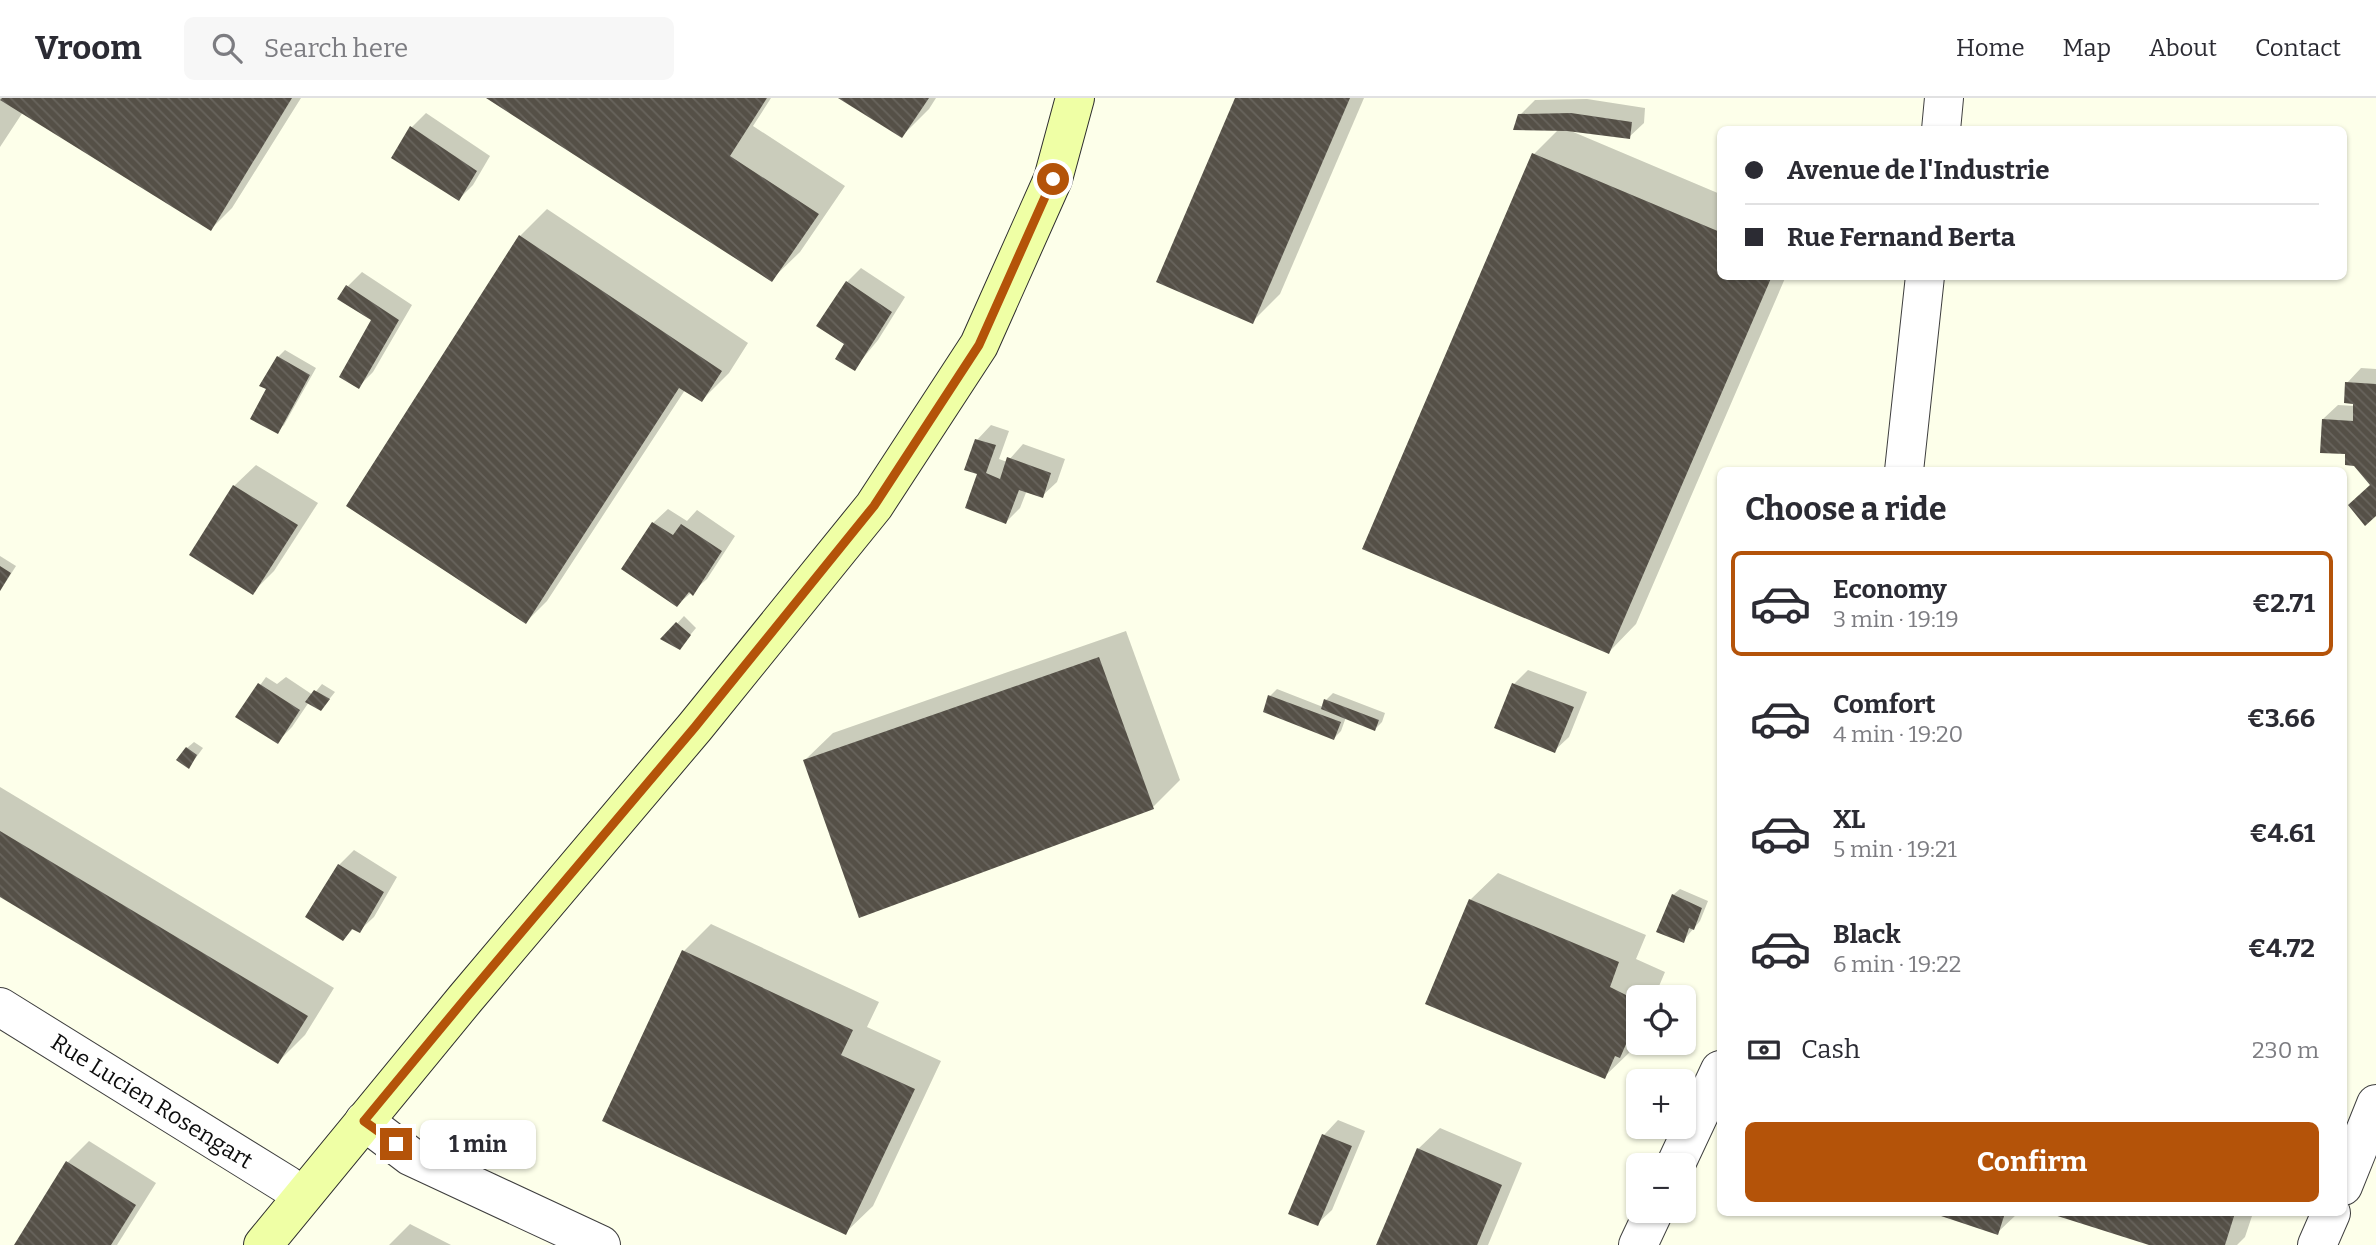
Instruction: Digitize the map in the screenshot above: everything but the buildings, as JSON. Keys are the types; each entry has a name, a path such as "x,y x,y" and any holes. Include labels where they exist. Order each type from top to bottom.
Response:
{"main road":[{"path":"263,1245 465,999 695,727 874,506 979,345 1053,179 1075,98"}],"street":[{"path":"1941,126 1944,98"},
{"path":"1904,467 1925,280"},
{"name":"Rue Lucien Rosengart","path":"0,1007 302,1196"},
{"path":"1681,1153 1717,1076"},
{"path":"2347,1176 2376,1104"},
{"path":"364,1121 410,1156 601,1245"},
{"path":"2317,1245 2330,1216"},
{"path":"1638,1245 1648,1223"}],"route":[{"path":"396,1144 364,1121 695,727 874,506 979,345 1053,179"}]}
